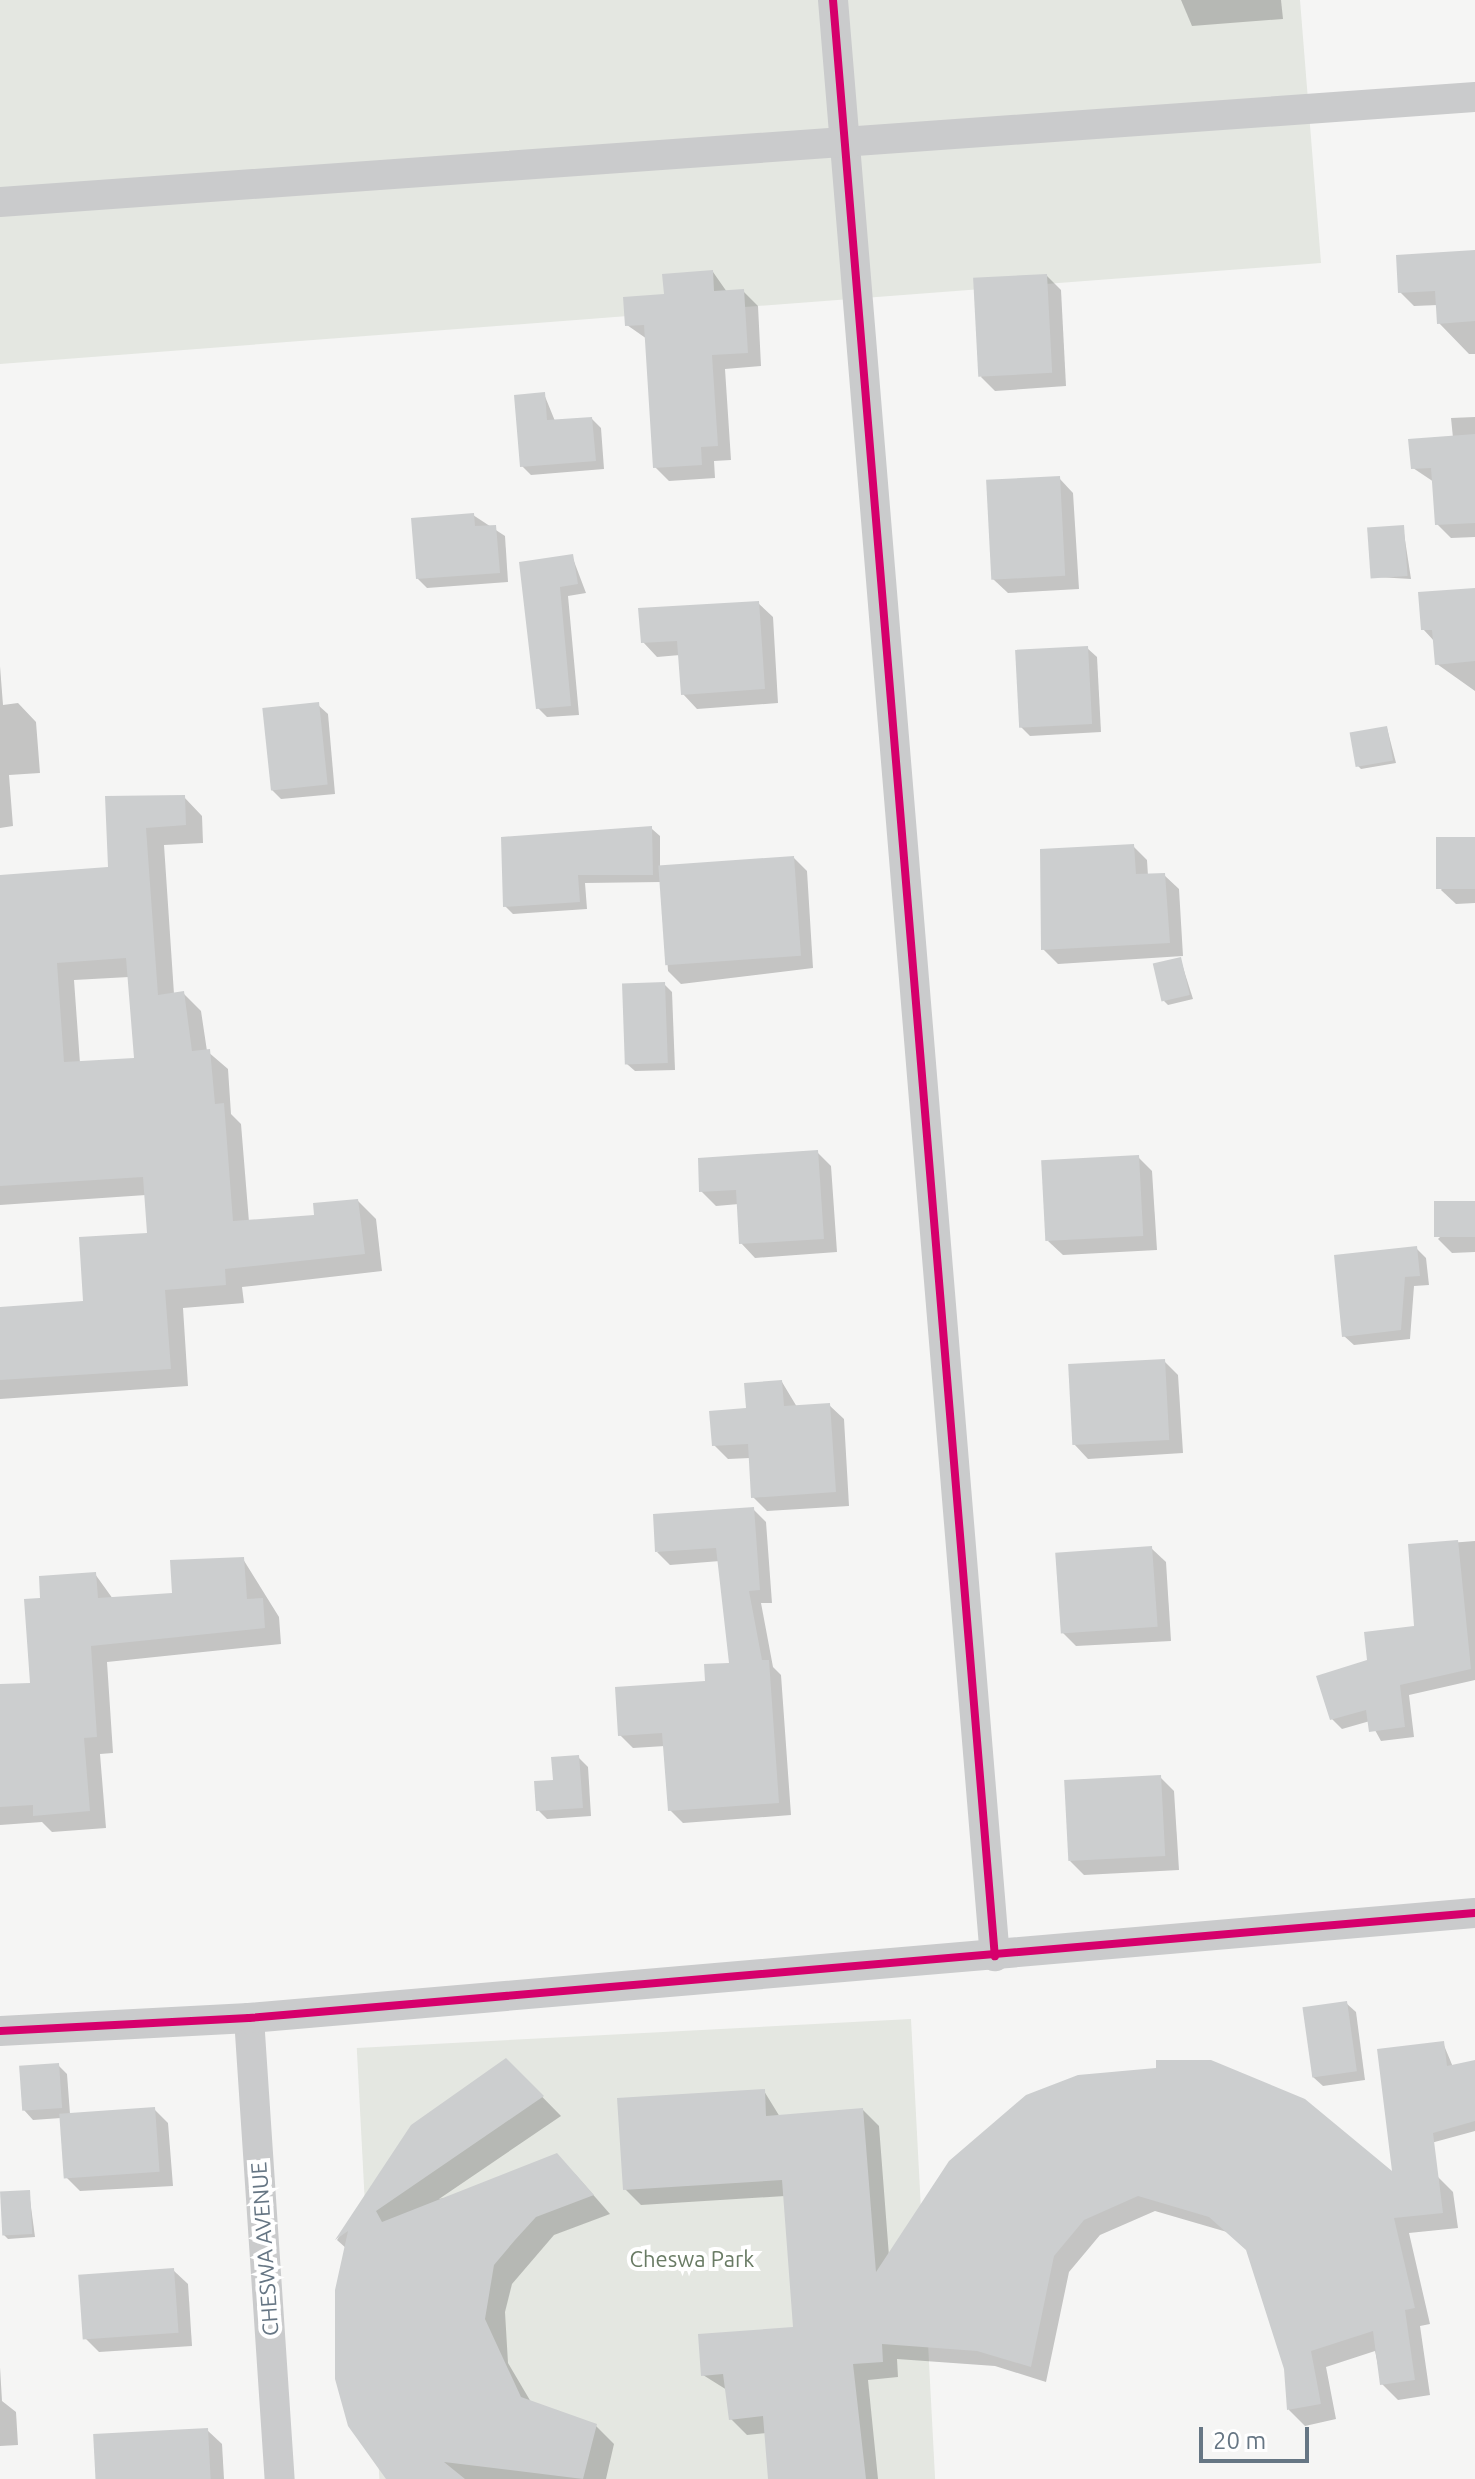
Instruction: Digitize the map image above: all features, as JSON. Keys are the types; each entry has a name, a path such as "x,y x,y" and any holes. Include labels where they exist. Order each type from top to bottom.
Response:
{"street":[{"path":"833,0 995,1956"},
{"path":"0,202 1475,97"},
{"path":"0,2031 249,2018 1475,1913"},
{"name":"CHESWA AVENUE","path":"249,2018 280,2479"}],"green space":[{"path":"0,0 1300,0 1321,263 0,364"},
{"name":"Cheswa Park","path":"911,2019 935,2479 379,2479 357,2048"}],"building":[{"path":"1475,250 1475,321 1437,324 1435,291 1398,293 1396,255"},
{"path":"713,270 714,291 744,289 748,353 712,355 718,446 701,447 702,465 653,468 644,325 625,326 623,297 664,294 662,274"},
{"path":"1047,274 1052,373 978,377 973,278"},
{"path":"545,392 547,420 592,417 596,461 520,467 514,395"},
{"path":"1475,434 1475,523 1435,525 1431,468 1411,469 1408,439"},
{"path":"1060,476 1065,576 991,580 986,480"},
{"path":"474,513 475,526 496,525 500,573 416,579 411,518"},
{"path":"1404,525 1408,576 1371,578 1367,528"},
{"path":"573,554 578,584 560,587 571,706 536,709 519,562"},
{"path":"1475,588 1475,661 1435,665 1432,630 1421,630 1418,592"},
{"path":"759,601 765,689 681,695 677,641 641,643 638,608"},
{"path":"1088,646 1092,724 1019,728 1015,650"},
{"path":"319,702 328,785 271,791 262,708"},
{"path":"1387,726 1393,760 1356,767 1350,733"},
{"path":"185,795 186,825 146,828 158,995 184,991 192,1051 210,1049 215,1104 224,1103 233,1221 314,1215 313,1203 358,1199 365,1254 225,1269 226,1285 165,1290 171,1369 0,1380 0,1307 83,1301 79,1237 147,1233 143,1177 0,1186 0,875 108,867 105,796","holes":["126,958 134,1058 64,1062 57,963"]},
{"path":"652,826 653,875 578,875 580,902 503,907 501,837"},
{"path":"1436,837 1475,837 1475,889 1436,889"},
{"path":"1134,844 1136,874 1165,873 1170,943 1041,950 1040,849"},
{"path":"794,856 801,956 665,965 658,865"},
{"path":"1181,957 1190,995 1162,1002 1153,964"},
{"path":"665,982 668,1063 625,1064 622,984"},
{"path":"818,1150 824,1239 739,1244 736,1190 699,1192 698,1158"},
{"path":"1139,1155 1143,1236 1045,1241 1041,1160"},
{"path":"1434,1201 1475,1201 1475,1237 1434,1237"},
{"path":"1417,1246 1420,1276 1405,1277 1401,1330 1342,1337 1334,1255"},
{"path":"1165,1359 1169,1440 1072,1445 1068,1364"},
{"path":"782,1380 784,1406 830,1403 836,1492 751,1498 748,1444 712,1446 709,1411 746,1408 744,1383"},
{"path":"754,1507 760,1590 749,1591 762,1660 769,1660 779,1803 668,1811 662,1733 618,1736 615,1687 705,1681 704,1664 729,1663 716,1548 655,1552 653,1514"},
{"path":"1458,1540 1471,1669 1400,1685 1405,1727 1369,1732 1366,1710 1330,1720 1316,1676 1367,1660 1364,1632 1414,1626 1408,1544"},
{"path":"1152,1546 1158,1627 1061,1634 1055,1553"},
{"path":"244,1557 247,1599 263,1598 265,1628 91,1646 97,1737 84,1738 90,1811 33,1816 33,1805 0,1807 0,1684 30,1683 24,1599 40,1598 39,1576 96,1572 98,1598 172,1593 170,1560"},
{"path":"579,1755 583,1808 536,1811 534,1781 553,1780 551,1757"},
{"path":"1161,1775 1165,1856 1068,1861 1064,1780"},
{"path":"1347,2001 1357,2071 1312,2078 1302,2007"},
{"path":"1444,2041 1447,2066 1475,2060 1475,2121 1433,2133 1443,2213 1394,2218 1415,2308 1405,2310 1415,2380 1380,2385 1373,2331 1311,2351 1321,2404 1287,2410 1284,2369 1246,2250 1209,2217 1138,2196 1084,2220 1054,2256 1031,2367 977,2351 882,2344 883,2362 853,2364 866,2479 768,2479 763,2416 729,2420 723,2374 701,2376 698,2334 793,2327 782,2180 623,2190 617,2098 765,2089 766,2116 863,2108 876,2272 949,2161 1026,2095 1078,2075 1156,2068 1156,2060 1211,2060 1305,2099 1392,2171 1377,2049"},
{"path":"506,2058 544,2096 376,2211 382,2222 557,2153 594,2195 536,2217 515,2240 494,2265 485,2319 521,2397 597,2424 583,2479 444,2462 465,2479 386,2479 348,2426 335,2379 335,2290 348,2231 335,2240 411,2125"},
{"path":"59,2063 62,2108 22,2111 19,2066"},
{"path":"155,2107 160,2172 64,2179 59,2114"},
{"path":"30,2190 32,2234 2,2236 0,2192"},
{"path":"174,2268 179,2333 83,2340 78,2275"},
{"path":"208,2428 211,2479 96,2479 93,2434"}],"cycle path":[{"path":"833,0 995,1956"},
{"path":"0,2031 249,2018 1475,1913"}]}
